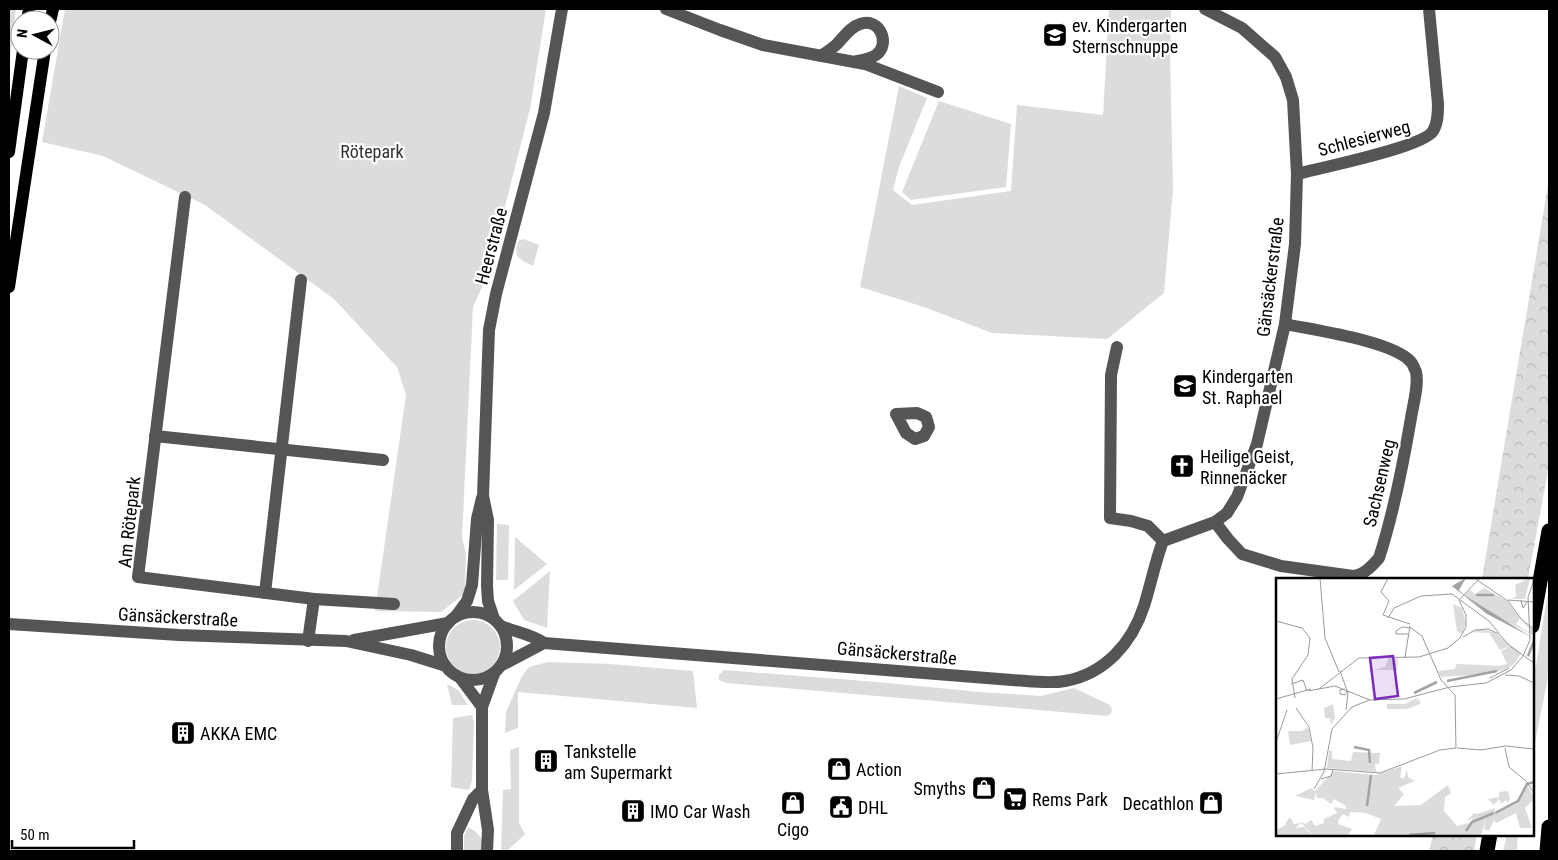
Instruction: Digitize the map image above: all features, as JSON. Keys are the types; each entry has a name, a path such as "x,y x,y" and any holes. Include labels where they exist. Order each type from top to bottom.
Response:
{"highway":[{"path":"1533,620 1549,531"},
{"path":"1547,851 1549,828"},
{"path":"1486,851 1490,835"}],"main road":[{"path":"9,152 22,60"},
{"path":"9,287 43,60"}],"street":[{"name":"Heerstraße","path":"452,619 467,601 472,585 477,520 483,496 489,330 496,294 544,113 562,9"},
{"path":"666,9 763,45 865,64 938,92"},
{"name":"Gänsäckerstraße","path":"498,623 521,634 533,636 544,643 1012,680 1066,681 1083,676 1101,667 1125,645 1133,632 1144,607 1154,564 1164,541 1215,522 1227,513 1237,497 1256,444 1285,324 1294,244 1297,174 1293,100 1286,77 1275,56 1242,28 1204,9"},
{"name":"Schlesierweg","path":"1297,174 1399,148 1420,141 1433,132 1438,118 1438,104 1429,9"},
{"path":"821,56 836,45 854,27 862,23 870,23 878,27 883,34 881,50 870,59 854,62"},
{"name":"Am Rötepark","path":"185,197 138,577 314,599 394,604"},
{"path":"265,593 300,280"},
{"name":"Sachsenweg","path":"1215,522 1242,554 1281,566 1327,574 1359,575 1371,567 1379,558 1402,471 1416,389 1416,372 1411,362 1401,354 1390,349 1364,341 1285,324"},
{"path":"1117,347 1111,374 1110,518 1148,526 1164,541"},
{"path":"156,436 383,460"},
{"name":"Heerstraße","path":"483,496 488,520 486,586 488,601 498,623"},
{"path":"308,641 314,599"},
{"path":"482,707 461,679 451,673 444,665 439,654 438,645 442,632 452,619 467,612 477,612 486,615 498,623 507,643 506,655 482,707 482,790 488,830 487,851"},
{"name":"Gänsäckerstraße","path":"9,624 180,635 346,641 452,619"},
{"name":"Gänsäckerstraße","path":"346,641 411,655 444,665"},
{"path":"461,679 480,680 520,655 544,643"},
{"path":"457,851 457,833 473,799 482,790"}],"green space":[{"path":"9,9 16,9 10,10 9,67"},
{"name":"Rötepark","path":"65,9 546,9 530,109 487,276 473,307 462,538 466,554 465,588 463,595 441,612 375,611 406,395 397,367 334,299 205,205 103,156 42,142 56,60 60,60 60,38"},
{"path":"1109,9 1171,9 1173,190 1164,293 1107,339 992,333 924,307 860,287 899,86 927,98 899,167 893,190 912,205 1011,191 1017,105 1103,115"},
{"path":"939,101 1011,124 1006,187 911,200 902,192"},
{"path":"1549,179 1549,465 1528,578 1482,578"},
{"path":"523,239 539,245 533,266 517,256 516,248 518,241"},
{"path":"497,524 509,525 508,580 496,580"},
{"path":"515,537 547,564 514,590"},
{"path":"550,571 547,628 524,620 513,601"},
{"path":"1549,586 1549,672 1533,753 1533,683"},
{"path":"473,620 483,622 492,628 498,637 500,647 498,657 492,666 483,672 473,674 463,672 454,666 448,657 446,647 448,637 454,628 463,622"},
{"path":"548,662 610,664 693,671 697,708 518,692 518,728 505,733 506,712 522,676 529,667"},
{"path":"724,670 1041,696 1074,688 1110,705 1112,710 1111,714 1107,716 726,683 719,680 719,675"},
{"path":"447,684 458,690 468,705 452,705"},
{"path":"472,715 474,723 472,780 469,790 451,787 453,718"},
{"path":"519,747 519,823 525,834 507,851 501,851 503,790 511,789 510,750"},
{"path":"468,827 480,837 484,851 464,851 464,836"},
{"path":"1433,835 1477,835 1474,851 1429,851"},
{"path":"1507,835 1518,835 1517,851 1503,851"}],"place":[{"name":"ev. Kindergarten Sternschnuppe","path":"1055,35"},
{"name":"Kindergarten St. Raphael","path":"1185,386"},
{"name":"Heilige Geist, Rinnenäcker","path":"1182,466"},
{"name":"AKKA EMC","path":"183,733"},
{"name":"Tankstelle am Supermarkt","path":"546,761"},
{"name":"Action","path":"839,769"},
{"name":"Smyths","path":"984,788"},
{"name":"Rems Park","path":"1015,799"},
{"name":"Cigo","path":"793,803"},
{"name":"Decathlon","path":"1211,803"},
{"name":"DHL","path":"841,807"},
{"name":"IMO Car Wash","path":"633,811"}]}
